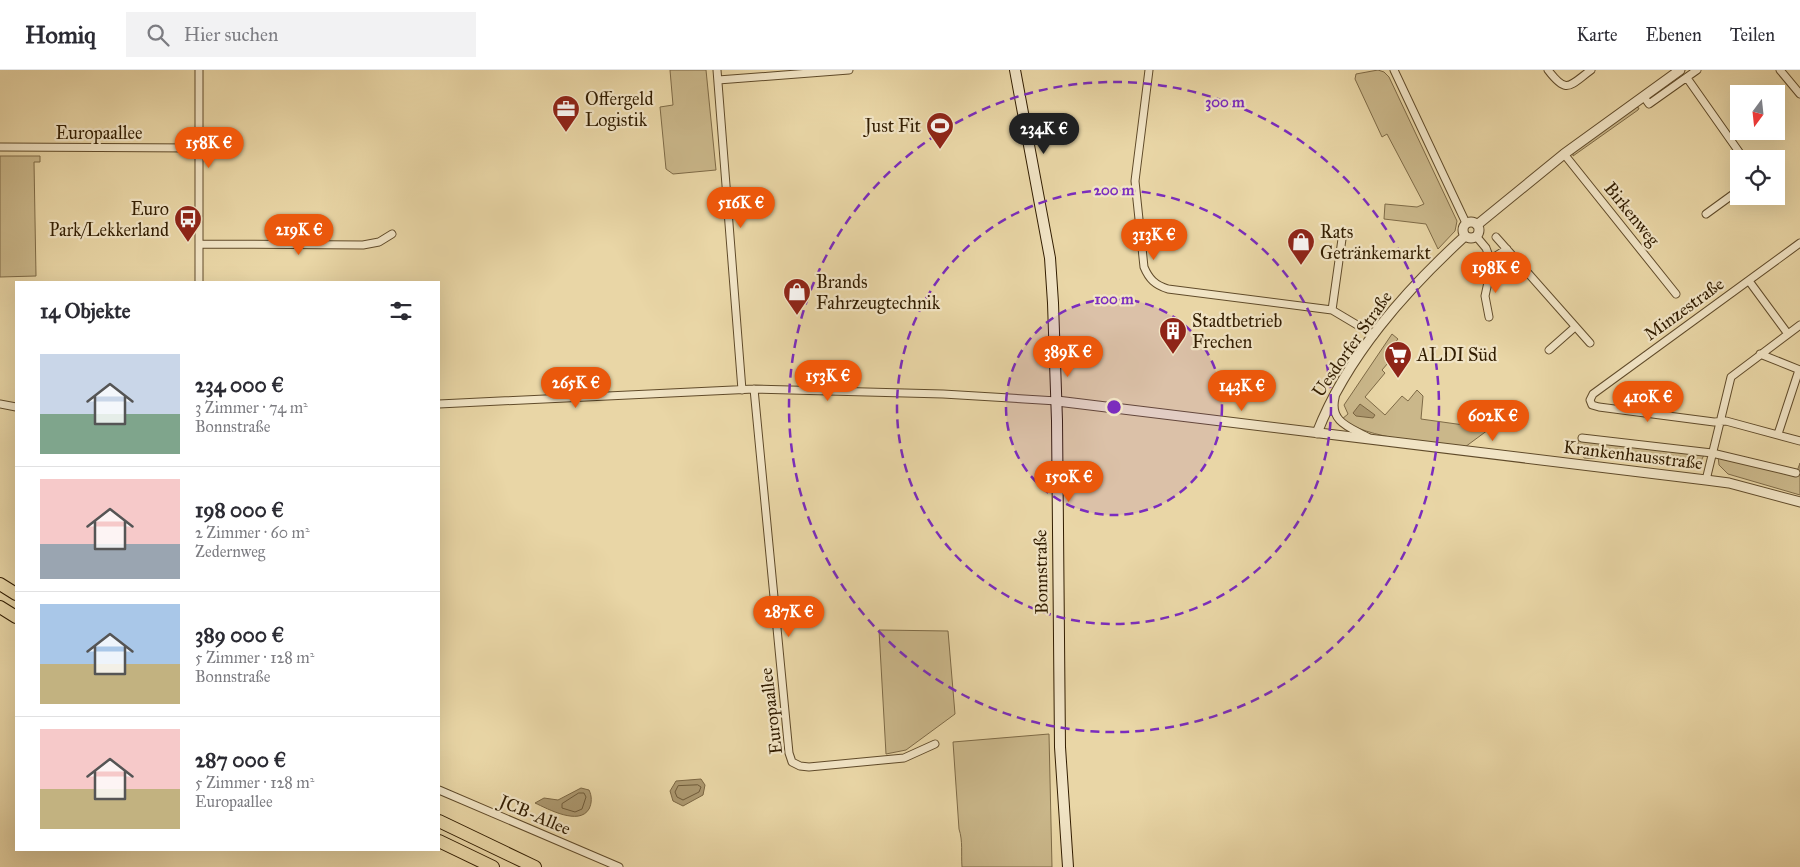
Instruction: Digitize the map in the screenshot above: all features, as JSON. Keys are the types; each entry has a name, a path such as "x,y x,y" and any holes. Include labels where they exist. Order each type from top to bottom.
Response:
{"highway":[{"path":"0,584 15,593"},
{"path":"0,607 15,616"},
{"path":"440,821 535,867"},
{"path":"440,841 493,867"}],"main road":[{"name":"Bonnstraße","path":"1015,70 1050,258 1057,401 1060,711 1068,867"},
{"path":"1018,83 1022,70"}],"street":[{"path":"199,70 197,148 199,281"},
{"path":"717,70 742,390"},
{"path":"718,80 849,70"},
{"path":"1149,70 1135,181 1144,267 1148,277 1157,285 1168,289 1332,310 1374,335"},
{"path":"1394,70 1466,223"},
{"path":"1548,70 1558,83 1564,86 1570,85 1591,70"},
{"path":"1477,224 1564,154 1680,70"},
{"path":"1644,96 1649,104 1697,70"},
{"path":"1780,70 1800,94"},
{"path":"1687,78 1738,150"},
{"name":"Europaallee","path":"0,147 197,148"},
{"name":"Birkenweg","path":"1564,154 1676,294"},
{"path":"1706,214 1730,197"},
{"path":"1473,222 1477,224 1479,231 1476,236 1472,238 1464,236 1462,227 1466,223 1473,222"},
{"path":"199,244 363,245 380,242 392,234"},
{"name":"Uesdorfer Straße","path":"1317,433 1326,408 1374,335 1412,288 1464,236"},
{"path":"1476,236 1491,259 1491,271 1485,296 1489,317"},
{"path":"1496,237 1590,343"},
{"path":"1332,310 1342,239"},
{"name":"Minzestraße","path":"1720,422 1599,407 1590,402 1593,394 1800,244"},
{"path":"1491,259 1507,249"},
{"path":"1749,281 1788,334"},
{"path":"1706,480 1731,377 1800,325"},
{"path":"1549,350 1575,327"},
{"path":"1760,354 1800,370 1778,434"},
{"path":"440,404 754,389 943,394 1057,401"},
{"name":"Europaallee","path":"754,389 789,753 792,762 800,766 809,766 904,758 935,744"},
{"name":"Krankenhausstraße","path":"1337,391 1334,406 1337,418 1343,424 1372,440"},
{"name":"Krankenhausstraße","path":"1057,401 1706,480 1738,485 1800,502"},
{"path":"0,404 15,407"},
{"path":"1720,422 1726,421 1800,441"},
{"path":"1582,438 1712,453 1796,473"},
{"name":"JCB-Allee","path":"440,790 619,867"}],"shaded area":[{"path":"670,70 706,70 716,170 673,174 666,169 660,107 673,105"},
{"path":"1378,70 1384,72 1389,77 1457,221 1455,231 1438,249 1426,224 1384,219 1385,204 1417,207 1424,204 1387,134 1382,137 1355,79 1356,74"},
{"path":"1636,107 1639,108 1638,110 1573,156 1573,153"},
{"path":"0,156 40,156 40,162 34,162 36,276 0,277"},
{"path":"1392,334 1398,339 1394,344 1400,349 1382,370 1385,373 1365,397 1385,415 1402,396 1408,401 1417,390 1423,396 1421,419 1485,428 1488,406 1515,410 1465,447 1383,436 1353,426 1342,419 1348,414 1344,405"},
{"path":"1578,440 1704,455 1701,461 1691,468 1632,460 1584,458 1578,449"},
{"path":"1718,456 1796,474 1800,463 1800,495 1728,474 1719,465"},
{"path":"879,630 948,631 955,714 906,750 886,754"},
{"path":"1049,734 1052,867 962,867 953,742"}],"water":[{"path":"1360,404 1375,415 1373,418 1356,416 1353,413"},
{"path":"701,779 705,785 703,795 683,806 673,801 670,791 676,781"},
{"path":"581,788 589,790 591,802 589,809 584,814 578,816 563,815 535,803 544,798 558,800"}],"place":[{"name":"Offergeld Logistik","path":"566,133"},
{"name":"Just Fit","path":"940,150"},
{"name":"Euro Park/Lekkerland","path":"188,243"},
{"name":"Rats Getränkemarkt","path":"1301,266"},
{"name":"Brands Fahrzeugtechnik","path":"797,316"},
{"name":"Stadtbetrieb Frechen","path":"1173,355"},
{"name":"ALDI Süd","path":"1398,379"}]}
